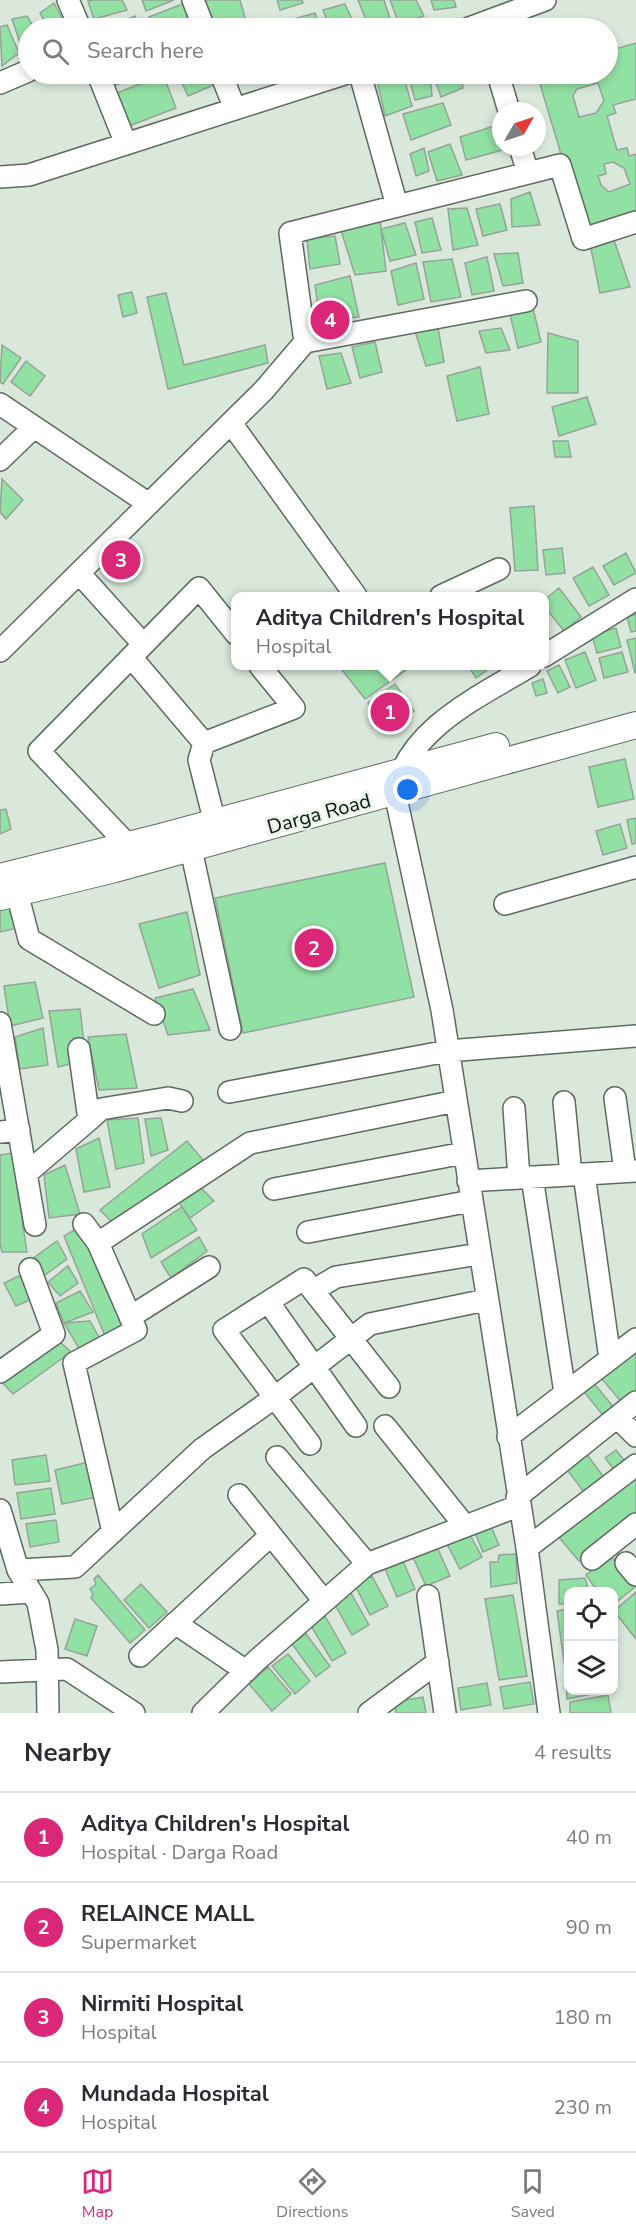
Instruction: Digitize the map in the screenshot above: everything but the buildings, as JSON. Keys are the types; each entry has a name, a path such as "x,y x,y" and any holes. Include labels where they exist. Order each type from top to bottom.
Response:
{"main road":[{"name":"Darga Road","path":"132,855 191,849 397,782 636,709"},
{"name":"Darga Road","path":"6,889 132,855 215,823 636,725"}],"street":[{"path":"68,0 76,18"},
{"path":"193,0 200,18"},
{"path":"501,18 545,0"},
{"path":"0,83 18,75"},
{"path":"102,84 126,144"},
{"path":"225,84 235,109"},
{"path":"0,177 29,175 313,84"},
{"path":"363,84 397,206"},
{"path":"501,84 506,102"},
{"path":"523,156 528,173"},
{"path":"305,342 290,233 560,165 583,239 636,222"},
{"path":"0,651 264,390 305,342 526,301"},
{"path":"0,404 149,504"},
{"path":"231,423 352,592"},
{"path":"0,459 34,427"},
{"path":"451,592 499,569"},
{"path":"79,573 204,743"},
{"path":"132,855 39,751 199,588 231,628"},
{"path":"549,653 636,599"},
{"path":"204,743 294,708 263,670"},
{"path":"524,670 426,734 397,782 448,1051 527,1548 549,1713"},
{"path":"204,743 199,760 215,823"},
{"path":"191,849 230,1029"},
{"path":"505,904 636,867"},
{"path":"6,889 29,939 154,1014"},
{"path":"0,1023 10,1131 27,1173 35,1225"},
{"path":"229,1092 448,1051 636,1036"},
{"path":"79,1049 89,1120"},
{"path":"27,1173 101,1109 168,1098 182,1101"},
{"path":"308,1232 526,1177 633,1172 615,1098"},
{"path":"98,1243 250,1143 456,1101"},
{"path":"564,1102 610,1359"},
{"path":"514,1108 565,1393"},
{"path":"274,1189 464,1153"},
{"path":"84,1224 98,1243 136,1330 74,1363 113,1532"},
{"path":"314,1290 336,1277 479,1254"},
{"path":"130,1317 210,1267"},
{"path":"0,1372 54,1334 30,1269"},
{"path":"310,1444 224,1330 304,1279 388,1387"},
{"path":"18,1570 75,1566 202,1449 274,1398 370,1324 486,1300"},
{"path":"268,1303 356,1426"},
{"path":"508,1437 636,1339"},
{"path":"203,1713 246,1671 367,1564 465,1526 518,1501 636,1402"},
{"path":"617,1417 636,1436"},
{"path":"386,1426 465,1526"},
{"path":"277,1457 367,1564"},
{"path":"527,1548 636,1465"},
{"path":"239,1495 324,1601"},
{"path":"0,1510 18,1570 38,1603 47,1650 48,1713"},
{"path":"592,1559 636,1524"},
{"path":"140,1656 271,1535"},
{"path":"0,1594 32,1592"},
{"path":"428,1596 445,1713"},
{"path":"175,1623 246,1671"},
{"path":"369,1713 438,1662"},
{"path":"0,1672 67,1669 134,1713"}],"place":[{"name":"Mundada Hospital","path":"330,320"},
{"name":"Nirmiti Hospital","path":"121,560"},
{"name":"Aditya Children's Hospital","path":"390,712"},
{"name":"RELAINCE MALL","path":"314,948"}]}
